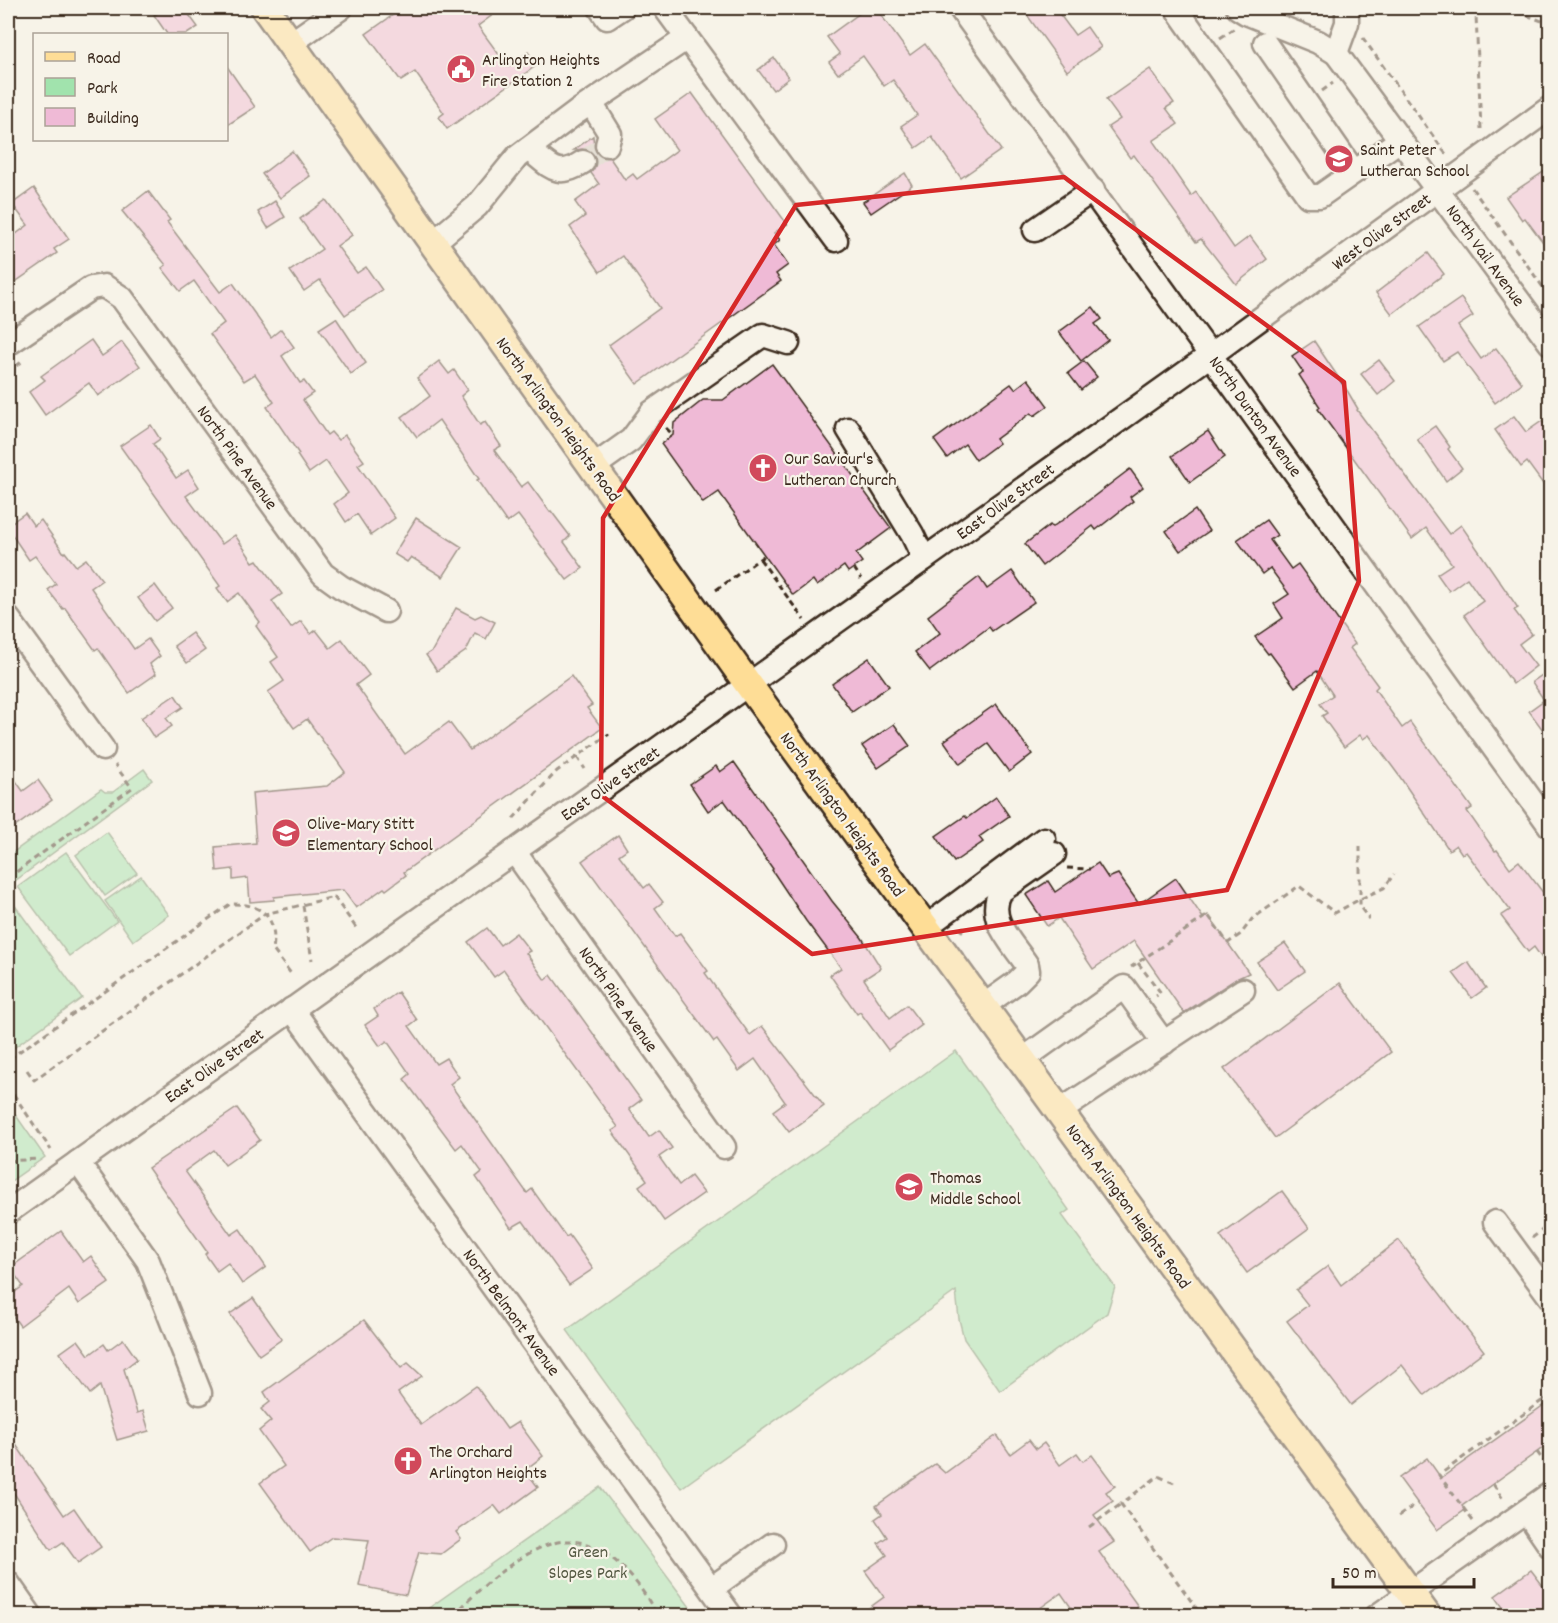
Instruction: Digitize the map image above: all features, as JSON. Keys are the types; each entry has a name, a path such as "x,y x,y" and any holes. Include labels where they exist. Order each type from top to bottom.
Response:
{"main road":[{"name":"North Arlington Heights Road","path":"265,8 748,684 1427,1616"}],"street":[{"path":"291,43 340,8"},
{"path":"600,8 607,18 622,8"},
{"path":"665,8 836,240"},
{"name":"North Dunton Avenue","path":"960,8 1551,826"},
{"path":"1176,8 1308,196 1320,196 1400,140"},
{"path":"1336,53 1347,23 1347,8"},
{"name":"North Vail Avenue","path":"1254,14 1318,42 1336,53 1551,343"},
{"path":"433,243 477,207 517,157 528,148 687,38"},
{"path":"1265,43 1354,172"},
{"path":"591,103 610,134 607,145"},
{"name":"West Olive Street","path":"1212,354 1551,108"},
{"path":"528,148 560,171 567,171 584,162"},
{"path":"1035,230 1093,190"},
{"name":"North Pine Avenue","path":"8,344 91,288 104,286 122,298 323,574 341,587 386,611"},
{"path":"593,467 631,440 652,412 763,334 788,343"},
{"name":"East Olive Street","path":"8,1212 1212,354"},
{"path":"848,429 912,534 924,559"},
{"path":"8,618 103,749"},
{"path":"926,927 1049,847 1001,891 997,899 996,918 1027,965 1028,971 1017,982 983,1006"},
{"name":"North Pine Avenue","path":"514,851 724,1147"},
{"path":"1022,1060 1124,987 1164,1043"},
{"path":"1060,1111 1243,990"},
{"name":"North Belmont Avenue","path":"292,1009 732,1616"},
{"path":"78,1162 148,1261 200,1393"},
{"path":"1495,1222 1551,1297"},
{"path":"1377,1616 1551,1494"},
{"path":"1526,1511 1551,1546"},
{"path":"712,1588 773,1544"},
{"path":"8,1583 31,1616"}],"path":[{"path":"1470,8 1476,15 1481,129"},
{"path":"1476,15 1488,8"},
{"path":"1507,8 1551,24"},
{"path":"1205,49 1254,14"},
{"path":"1358,31 1445,155 1461,173 1551,297"},
{"path":"716,590 765,555"},
{"path":"760,559 816,636"},
{"path":"854,568 857,573"},
{"path":"513,819 557,771 609,734"},
{"path":"8,878 132,788 103,749"},
{"path":"577,757 585,769"},
{"path":"1360,846 1360,907 1369,920"},
{"path":"1124,987 1124,972 1208,915 1228,944 1241,934 1252,919 1299,886 1335,913 1360,898 1384,888 1394,874"},
{"path":"27,1070 34,1080 266,914 334,897 357,929"},
{"path":"8,1070 14,1056 230,904 241,903 260,909 266,914 273,924 275,939 273,950 292,975"},
{"path":"303,905 312,960"},
{"path":"8,1086 51,1150"},
{"path":"8,1161 38,1159"},
{"path":"1538,1246 1531,1237 1551,1224"},
{"path":"1473,1521 1439,1475 1551,1395"},
{"path":"1545,1398 1551,1407"},
{"path":"1537,1452 1548,1467"},
{"path":"1089,1527 1158,1476 1174,1483"},
{"path":"1493,1484 1503,1499"},
{"path":"1399,1516 1418,1503"},
{"path":"1121,1504 1202,1616"},
{"path":"454,1616 471,1596 531,1552 570,1540 597,1548 622,1567 636,1582 657,1616"}],"highlighted area":[{"path":"1064,177 1344,382 1359,581 1227,890 812,954 601,795 603,518 796,205"}],"green space":[{"path":"144,769 152,780 8,886 8,856 101,789 105,792 113,792"},
{"path":"107,832 137,873 105,896 76,855"},
{"path":"66,852 117,921 69,956 18,887"},
{"path":"141,876 169,915 133,941 105,901"},
{"path":"8,896 82,998 8,1052"},
{"path":"956,1051 1069,1210 1062,1215 1115,1287 1107,1313 1000,1391 964,1339 956,1291 681,1488 567,1330"},
{"path":"8,1104 45,1157 8,1183"},
{"name":"Green Slopes Park","path":"600,1487 696,1615 419,1615"}],"building":[{"path":"165,8 184,8 198,27 189,33 166,33 154,15"},
{"name":"Arlington Heights Fire Station 2","path":"403,8 502,8 478,26 508,67 528,52 537,65 447,129 439,117 444,113 415,72 401,81 366,34"},
{"path":"867,8 876,8 910,55 925,44 1001,150 961,178 932,137 916,148 901,126 917,115 893,80 884,86 863,56 838,74 829,62 840,54 827,37"},
{"path":"1022,8 1055,8 1075,35 1087,27 1101,47 1067,71"},
{"path":"774,58 789,78 773,90 758,70"},
{"path":"228,68 255,107 228,125"},
{"path":"1150,69 1174,103 1166,108 1178,124 1153,141 1191,196 1196,192 1234,248 1250,236 1267,259 1236,284 1201,239 1196,242 1134,155 1130,158 1108,127 1120,119 1106,100"},
{"path":"692,93 787,224 774,233 780,240 774,245 788,265 776,274 781,281 637,384 609,345 660,308 623,256 600,272 570,227 585,216 575,202 599,184 591,173 596,163 594,155 589,150 574,150 593,136 594,148 598,155 610,158 625,180 633,174 637,179 677,150 655,119"},
{"path":"292,151 310,176 280,198 262,174"},
{"path":"1551,167 1551,253 1525,218 1522,220 1506,197"},
{"path":"905,173 912,185 871,213 863,202"},
{"path":"34,188 69,239 54,249 57,253 8,287 8,240 28,225 12,204"},
{"path":"148,191 170,220 167,222 220,292 233,283 271,337 281,329 294,347 282,356 300,383 304,381 313,393 303,400 327,435 331,432 338,440 345,435 364,461 358,465 395,518 371,535 357,514 346,522 334,504 348,493 326,461 309,473 267,407 274,402 255,374 244,381 210,334 224,323 194,281 180,291 162,268 166,265 122,211"},
{"path":"326,200 352,235 337,246 357,273 366,267 382,290 345,315 320,280 304,291 290,271 322,249 300,219"},
{"path":"275,201 285,217 268,228 258,212"},
{"path":"1428,253 1444,274 1392,314 1376,293"},
{"path":"1461,298 1473,316 1458,326 1481,359 1496,348 1522,383 1495,403 1457,352 1443,361 1419,327"},
{"path":"1093,307 1102,319 1095,324 1108,340 1081,361 1059,332"},
{"path":"336,318 366,363 351,374 319,329"},
{"path":"91,340 102,356 122,342 140,366 98,396 89,383 45,415 29,392 45,380 41,376"},
{"path":"1314,341 1348,392 1357,410 1449,534 1461,525 1518,608 1514,610 1532,634 1519,644 1536,666 1513,684 1464,615 1483,601 1467,578 1449,591 1437,574 1452,564 1426,528 1412,539 1318,409 1320,407 1299,375 1303,372 1292,356"},
{"path":"1379,360 1395,381 1378,395 1361,374"},
{"path":"439,361 449,374 454,370 468,390 461,396 480,425 485,422 501,446 494,450 521,487 528,482 570,536 564,542 583,568 567,580 518,515 507,523 439,420 417,437 402,417 430,396 417,378"},
{"path":"1084,361 1097,377 1081,390 1068,373"},
{"name":"Our Saviour's Lutheran Church","path":"772,364 891,528 856,554 862,562 848,572 844,566 817,586 813,580 793,595 719,492 703,503 661,444 673,435 674,423 703,400 723,400"},
{"path":"1028,379 1048,406 1034,416 1031,413 996,439 999,443 976,460 965,444 947,458 934,440 1011,384 1015,389"},
{"path":"1514,416 1526,432 1542,421 1551,433 1551,495 1527,462 1521,467 1495,430"},
{"name":"Olive-Mary Stitt Elementary School","path":"151,425 160,439 153,444 176,478 188,470 199,487 186,496 222,544 235,535 253,562 257,560 282,594 272,601 291,628 301,621 311,634 316,630 330,648 342,639 369,675 356,685 405,754 449,722 470,750 571,676 592,705 587,708 602,728 404,872 406,875 386,890 384,888 356,908 343,890 274,897 274,900 250,902 248,878 233,880 233,869 217,871 215,847 256,843 252,793 327,786 345,772 307,719 294,728 268,692 284,681 271,662 278,657 256,626 260,622 239,593 227,602 217,588 220,586 120,446"},
{"path":"1435,426 1462,468 1446,481 1417,439"},
{"path":"1208,431 1225,457 1190,482 1172,456"},
{"path":"1130,469 1143,487 1130,497 1133,501 1096,530 1093,526 1042,566 1025,544 1050,525 1052,527 1064,519"},
{"path":"1195,510 1209,531 1180,551 1166,531"},
{"path":"25,513 34,526 41,520 76,566 86,559 102,580 91,588 134,649 148,639 160,656 150,664 156,674 129,693 98,648 95,650 65,608 63,609 48,590 56,584 35,556 29,560 8,529 8,525"},
{"path":"416,518 462,547 443,577 411,557 407,562 394,554"},
{"path":"1266,520 1277,535 1270,540 1291,569 1298,564 1355,644 1350,648 1378,686 1375,689 1402,728 1410,722 1472,808 1467,811 1495,851 1497,850 1510,868 1519,861 1551,903 1551,971 1534,947 1528,952 1501,916 1510,910 1466,852 1462,854 1456,845 1449,850 1369,735 1363,739 1360,735 1344,747 1322,716 1327,713 1320,704 1333,695 1317,671 1295,687 1255,637 1283,618 1274,604 1289,594 1270,568 1262,574 1237,540"},
{"path":"1012,571 1034,602 992,631 989,627 930,671 915,652 940,633 928,616 979,577 987,589"},
{"path":"155,585 172,608 155,621 138,598"},
{"path":"456,608 475,618 481,615 495,622 486,639 475,633 466,651 437,671 426,655 432,651"},
{"path":"192,633 205,650 187,663 174,646"},
{"path":"869,658 889,686 852,712 832,684"},
{"path":"1551,669 1551,741 1529,711 1544,700 1532,682"},
{"path":"175,695 183,707 166,718 172,726 154,738 141,718"},
{"path":"996,704 1032,754 1009,772 988,744 960,764 944,741"},
{"path":"894,724 910,746 878,768 862,746"},
{"path":"734,762 832,901 862,938 881,968 864,979 890,1018 907,1005 922,1025 888,1050 860,1012 857,1014 830,975 841,968 806,921 773,869 724,800 708,811 690,784 716,766 720,772"},
{"path":"8,770 23,791 38,780 52,800 8,832"},
{"path":"996,797 1009,816 979,837 983,842 954,862 936,836 965,816 967,818"},
{"path":"618,835 627,849 619,855 644,888 649,884 663,902 655,908 675,936 680,933 708,971 705,973 750,1035 762,1026 824,1106 789,1132 773,1111 785,1102 755,1059 739,1071 717,1040 714,1042 582,861"},
{"path":"1098,863 1108,878 1118,874 1139,904 1176,878 1203,918 1208,915 1249,973 1184,1013 1134,941 1093,969 1059,918 1047,926 1026,895 1048,881 1055,892"},
{"path":"487,928 500,945 516,933 530,951 526,953 545,980 551,975 641,1100 629,1109 649,1137 659,1130 672,1148 659,1157 679,1185 691,1176 704,1193 664,1221 639,1186 647,1180 612,1131 618,1127 504,970 494,977 468,942"},
{"path":"1285,943 1305,971 1277,990 1257,962"},
{"path":"1468,962 1486,988 1472,998 1453,973"},
{"path":"1340,983 1391,1052 1275,1138 1224,1069"},
{"path":"398,992 417,1020 409,1026 436,1064 446,1058 459,1077 450,1084 527,1193 532,1189 566,1237 569,1235 593,1269 569,1285 523,1221 511,1228 476,1177 482,1172 462,1144 456,1149 404,1079 410,1074 387,1041 380,1046 365,1025 378,1016 374,1009"},
{"path":"237,1108 260,1140 225,1165 214,1150 185,1171 231,1235 240,1229 266,1267 242,1284 228,1263 217,1271 205,1254 207,1252 148,1168"},
{"path":"1282,1191 1309,1228 1247,1273 1220,1236"},
{"path":"61,1231 83,1262 91,1256 109,1283 79,1304 69,1289 20,1326 8,1309 8,1297 23,1286 10,1268"},
{"path":"1399,1240 1484,1351 1425,1395 1402,1365 1351,1405 1287,1321 1308,1305 1296,1290 1328,1266 1341,1285"},
{"path":"253,1298 282,1339 259,1355 230,1314"},
{"name":"The Orchard Arlington Heights","path":"364,1320 401,1368 408,1363 422,1376 398,1393 421,1425 476,1386 507,1429 518,1422 543,1456 525,1470 538,1487 501,1514 494,1505 456,1532 461,1539 441,1554 419,1552 406,1595 359,1586 369,1540 332,1537 310,1552 260,1483 284,1466 259,1431 271,1421 261,1409 270,1402 264,1392"},
{"path":"123,1339 137,1359 124,1369 137,1413 143,1411 149,1431 117,1440 100,1386 90,1394 60,1353 78,1340 89,1355 104,1344 108,1350"},
{"path":"1551,1400 1551,1442 1462,1506 1465,1510 1437,1530 1399,1478 1427,1458 1441,1478"},
{"path":"8,1433 64,1515 74,1508 101,1547 78,1563 63,1542 51,1550 8,1484"},
{"path":"997,1435 1010,1454 1029,1440 1036,1449 1044,1443 1060,1465 1077,1453 1083,1461 1092,1455 1115,1486 1106,1492 1113,1501 1094,1515 1114,1542 1099,1552 1145,1616 1077,1616 1061,1593 1029,1616 858,1616 884,1597 865,1571 887,1555 878,1543 887,1537 875,1519 882,1514 876,1506 935,1464 945,1473"},
{"path":"1531,1570 1551,1596 1551,1616 1509,1616 1495,1596"}],"tunnel":[{"path":"583,162 607,145"}],"place":[{"name":"Arlington Heights Fire Station 2","path":"461,69"},
{"name":"Saint Peter Lutheran School","path":"1339,159"},
{"name":"Our Saviour's Lutheran Church","path":"763,468"},
{"name":"Olive-Mary Stitt Elementary School","path":"286,833"},
{"name":"Thomas Middle School","path":"909,1187"},
{"name":"The Orchard Arlington Heights","path":"408,1461"}]}
